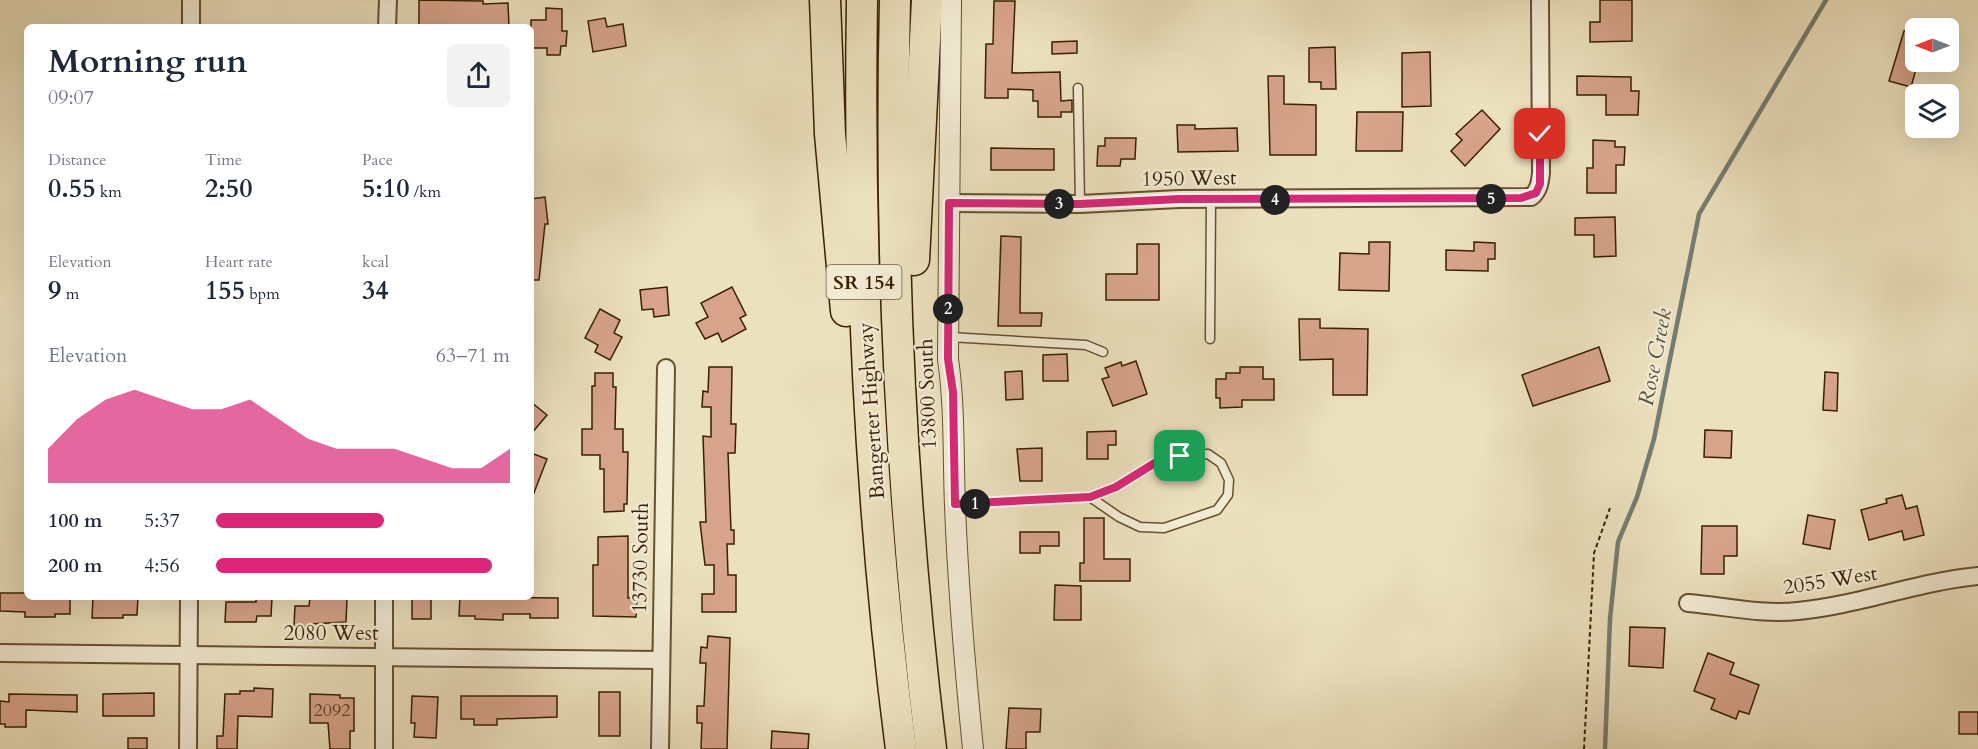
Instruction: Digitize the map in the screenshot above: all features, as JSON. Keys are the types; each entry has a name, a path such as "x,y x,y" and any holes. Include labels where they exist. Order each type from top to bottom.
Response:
{"highway":[{"path":"825,0 830,134 850,358 862,461 881,564"},
{"name":"Bangerter Highway","path":"862,0 861,135 864,302 881,564 901,749"},
{"name":"Bangerter Highway","path":"895,0 896,238 907,488 932,749"},
{"path":"907,488 909,351 927,0"}],"street":[{"path":"191,0 191,24"},
{"path":"387,24 388,0"},
{"name":"13800 South","path":"951,0 948,337 953,392 955,504 962,639 973,749"},
{"name":"1950 West","path":"949,203 1080,204 1212,200 1521,198 1536,193 1540,173 1540,0"},
{"name":"13730 South","path":"660,749 666,368"},
{"name":"2055 West","path":"1688,603 1772,612 1798,611 1863,600 1955,578 1978,576"},
{"path":"188,749 189,600"},
{"path":"384,600 384,749"},
{"name":"2080 West","path":"0,653 662,660"}],"lane":[{"path":"1078,88 1080,204"},
{"path":"1210,339 1212,200"},
{"path":"948,337 1086,345 1103,352"},
{"path":"955,504 1090,497 1116,487 1158,461 1180,456 1208,454 1221,463 1229,480 1228,495 1217,510 1164,528 1140,526 1119,517 1090,497"}],"path":[{"path":"1584,749 1586,746 1594,552 1610,508"}],"building":[{"path":"419,0 483,1 483,4 508,3 509,24 419,24"},
{"path":"1600,0 1632,0 1632,41 1590,42 1590,22 1600,22"},
{"path":"994,1 1015,1 1012,73 1060,72 1061,101 1072,100 1072,112 1061,112 1061,117 1038,117 1038,101 1033,101 1033,90 1008,89 1008,98 985,98 986,44 993,44"},
{"path":"546,8 562,9 562,31 567,31 566,46 561,46 560,55 547,55 547,48 534,48 534,24 531,24 531,20 546,20"},
{"path":"605,18 607,27 623,24 626,46 593,52 588,21"},
{"path":"1904,31 1905,72 1915,72 1912,84 1905,85 1889,81"},
{"path":"1077,41 1077,53 1052,54 1052,42"},
{"path":"1335,47 1336,89 1321,89 1321,82 1309,82 1309,48"},
{"path":"1430,52 1431,106 1402,107 1402,53"},
{"path":"1268,76 1284,76 1284,104 1316,105 1316,155 1270,155"},
{"path":"1577,76 1631,77 1631,91 1639,91 1638,115 1606,115 1606,95 1577,95"},
{"path":"1482,110 1500,129 1465,166 1451,151 1462,140 1456,134"},
{"path":"1357,112 1403,112 1402,151 1356,151"},
{"path":"1177,125 1195,125 1195,129 1237,128 1238,151 1178,152"},
{"path":"1105,138 1136,138 1135,159 1121,159 1120,166 1097,166 1098,146 1105,146"},
{"path":"1593,140 1615,141 1615,147 1625,147 1624,165 1616,165 1616,193 1587,193 1587,168 1593,168"},
{"path":"991,148 1054,149 1054,170 991,170"},
{"path":"545,197 548,224 545,224 539,280 534,280 534,199"},
{"path":"1615,217 1616,256 1594,257 1594,235 1575,235 1575,218"},
{"path":"1001,236 1021,237 1020,313 1042,313 1041,326 998,326"},
{"path":"1369,242 1390,242 1389,291 1339,290 1340,253 1369,254"},
{"path":"1474,242 1495,243 1495,259 1488,259 1488,271 1446,270 1446,250 1474,251"},
{"path":"1137,244 1159,244 1159,300 1106,300 1106,274 1137,274"},
{"path":"667,287 669,315 654,317 653,309 642,310 640,290"},
{"path":"732,287 746,315 740,318 746,329 722,342 718,333 705,339 696,323 708,317 701,303"},
{"path":"600,309 620,320 614,333 622,337 610,360 595,352 598,345 585,338"},
{"path":"1299,319 1320,319 1320,328 1368,329 1367,395 1333,395 1333,359 1300,360"},
{"path":"1599,347 1610,381 1533,406 1522,375"},
{"path":"1067,354 1068,381 1043,381 1043,355"},
{"path":"1136,361 1147,394 1113,406 1102,379 1109,377 1105,368 1121,362 1122,366"},
{"path":"709,367 732,367 731,424 736,424 735,453 728,453 731,530 734,530 734,544 727,544 728,575 736,575 736,612 702,612 702,594 714,594 714,565 705,565 700,522 706,522 703,436 711,437 711,407 702,407 703,391 708,392"},
{"path":"1240,367 1263,367 1263,379 1274,379 1274,400 1242,400 1242,407 1220,408 1220,398 1216,398 1216,379 1226,379 1226,373 1240,373"},
{"path":"1022,371 1023,399 1006,400 1005,372"},
{"path":"1825,372 1838,373 1837,411 1823,410"},
{"path":"595,373 613,373 613,387 616,387 615,429 623,429 623,452 628,452 627,504 624,504 624,511 604,512 604,469 600,469 600,455 582,455 582,429 592,429 592,386 595,386"},
{"path":"534,404 547,415 534,430"},
{"path":"1705,430 1732,431 1731,458 1704,457"},
{"path":"1116,431 1116,445 1108,445 1108,459 1087,459 1087,432"},
{"path":"1042,448 1042,481 1020,481 1017,449"},
{"path":"534,454 547,459 534,493"},
{"path":"1902,495 1906,509 1917,506 1924,535 1904,540 1902,531 1869,540 1861,510 1887,503 1886,499"},
{"path":"1808,515 1835,520 1830,549 1803,544"},
{"path":"1084,518 1104,518 1104,559 1130,559 1130,581 1080,581 1080,563 1084,563"},
{"path":"1702,526 1737,526 1737,556 1724,556 1724,574 1701,574"},
{"path":"1020,532 1059,532 1059,546 1040,546 1040,553 1020,553"},
{"path":"628,536 628,598 637,598 636,617 593,616 593,565 598,565 598,537"},
{"path":"1055,585 1081,586 1081,620 1054,620"},
{"path":"0,593 24,593 24,600 70,600 70,614 55,614 55,617 25,617 25,612 0,611"},
{"path":"558,598 558,618 530,618 530,614 503,614 503,620 459,616 460,600"},
{"path":"93,600 138,600 137,615 123,615 123,618 92,618"},
{"path":"256,600 272,600 271,616 257,616 256,622 225,622 226,602 256,602"},
{"path":"310,600 347,600 346,622 311,624 311,627 294,626 295,606 309,606"},
{"path":"412,600 431,600 431,619 412,619"},
{"path":"1630,627 1665,628 1663,668 1629,666"},
{"path":"708,636 730,638 727,749 701,749 702,723 697,723 697,706 704,706 706,663 700,663 701,647 707,648"},
{"path":"1708,653 1734,663 1730,674 1759,685 1749,714 1739,711 1736,719 1711,709 1715,699 1694,691"},
{"path":"254,688 273,689 272,717 238,716 237,749 217,749 217,736 223,736 225,694 240,694 240,691 254,691"},
{"path":"599,692 620,692 620,736 599,736"},
{"path":"154,693 154,716 103,716 103,694"},
{"path":"9,694 77,695 77,712 26,710 26,727 5,727 5,724 0,724 0,701 9,702"},
{"path":"310,694 354,698 354,731 350,731 350,749 330,749 328,723 310,723"},
{"path":"412,696 438,697 436,738 414,737 415,723 411,723"},
{"path":"461,696 557,696 557,717 497,719 497,725 474,725 474,719 461,719"},
{"path":"1009,708 1041,709 1040,732 1026,732 1026,749 1006,749"},
{"path":"1959,712 1978,712 1978,734 1959,734"},
{"path":"772,731 809,734 808,749 771,749"},
{"path":"128,738 147,738 147,749 128,749"}],"waterway":[{"name":"Rose Creek","path":"1605,749 1610,619 1618,542 1637,497 1654,439 1699,214 1826,0"}],"route":[{"path":"1180,456 1158,461 1116,487 1090,497 990,504 955,504 953,392 948,359 949,203 1080,204 1179,199 1531,197 1536,193 1540,184 1540,134"}]}
